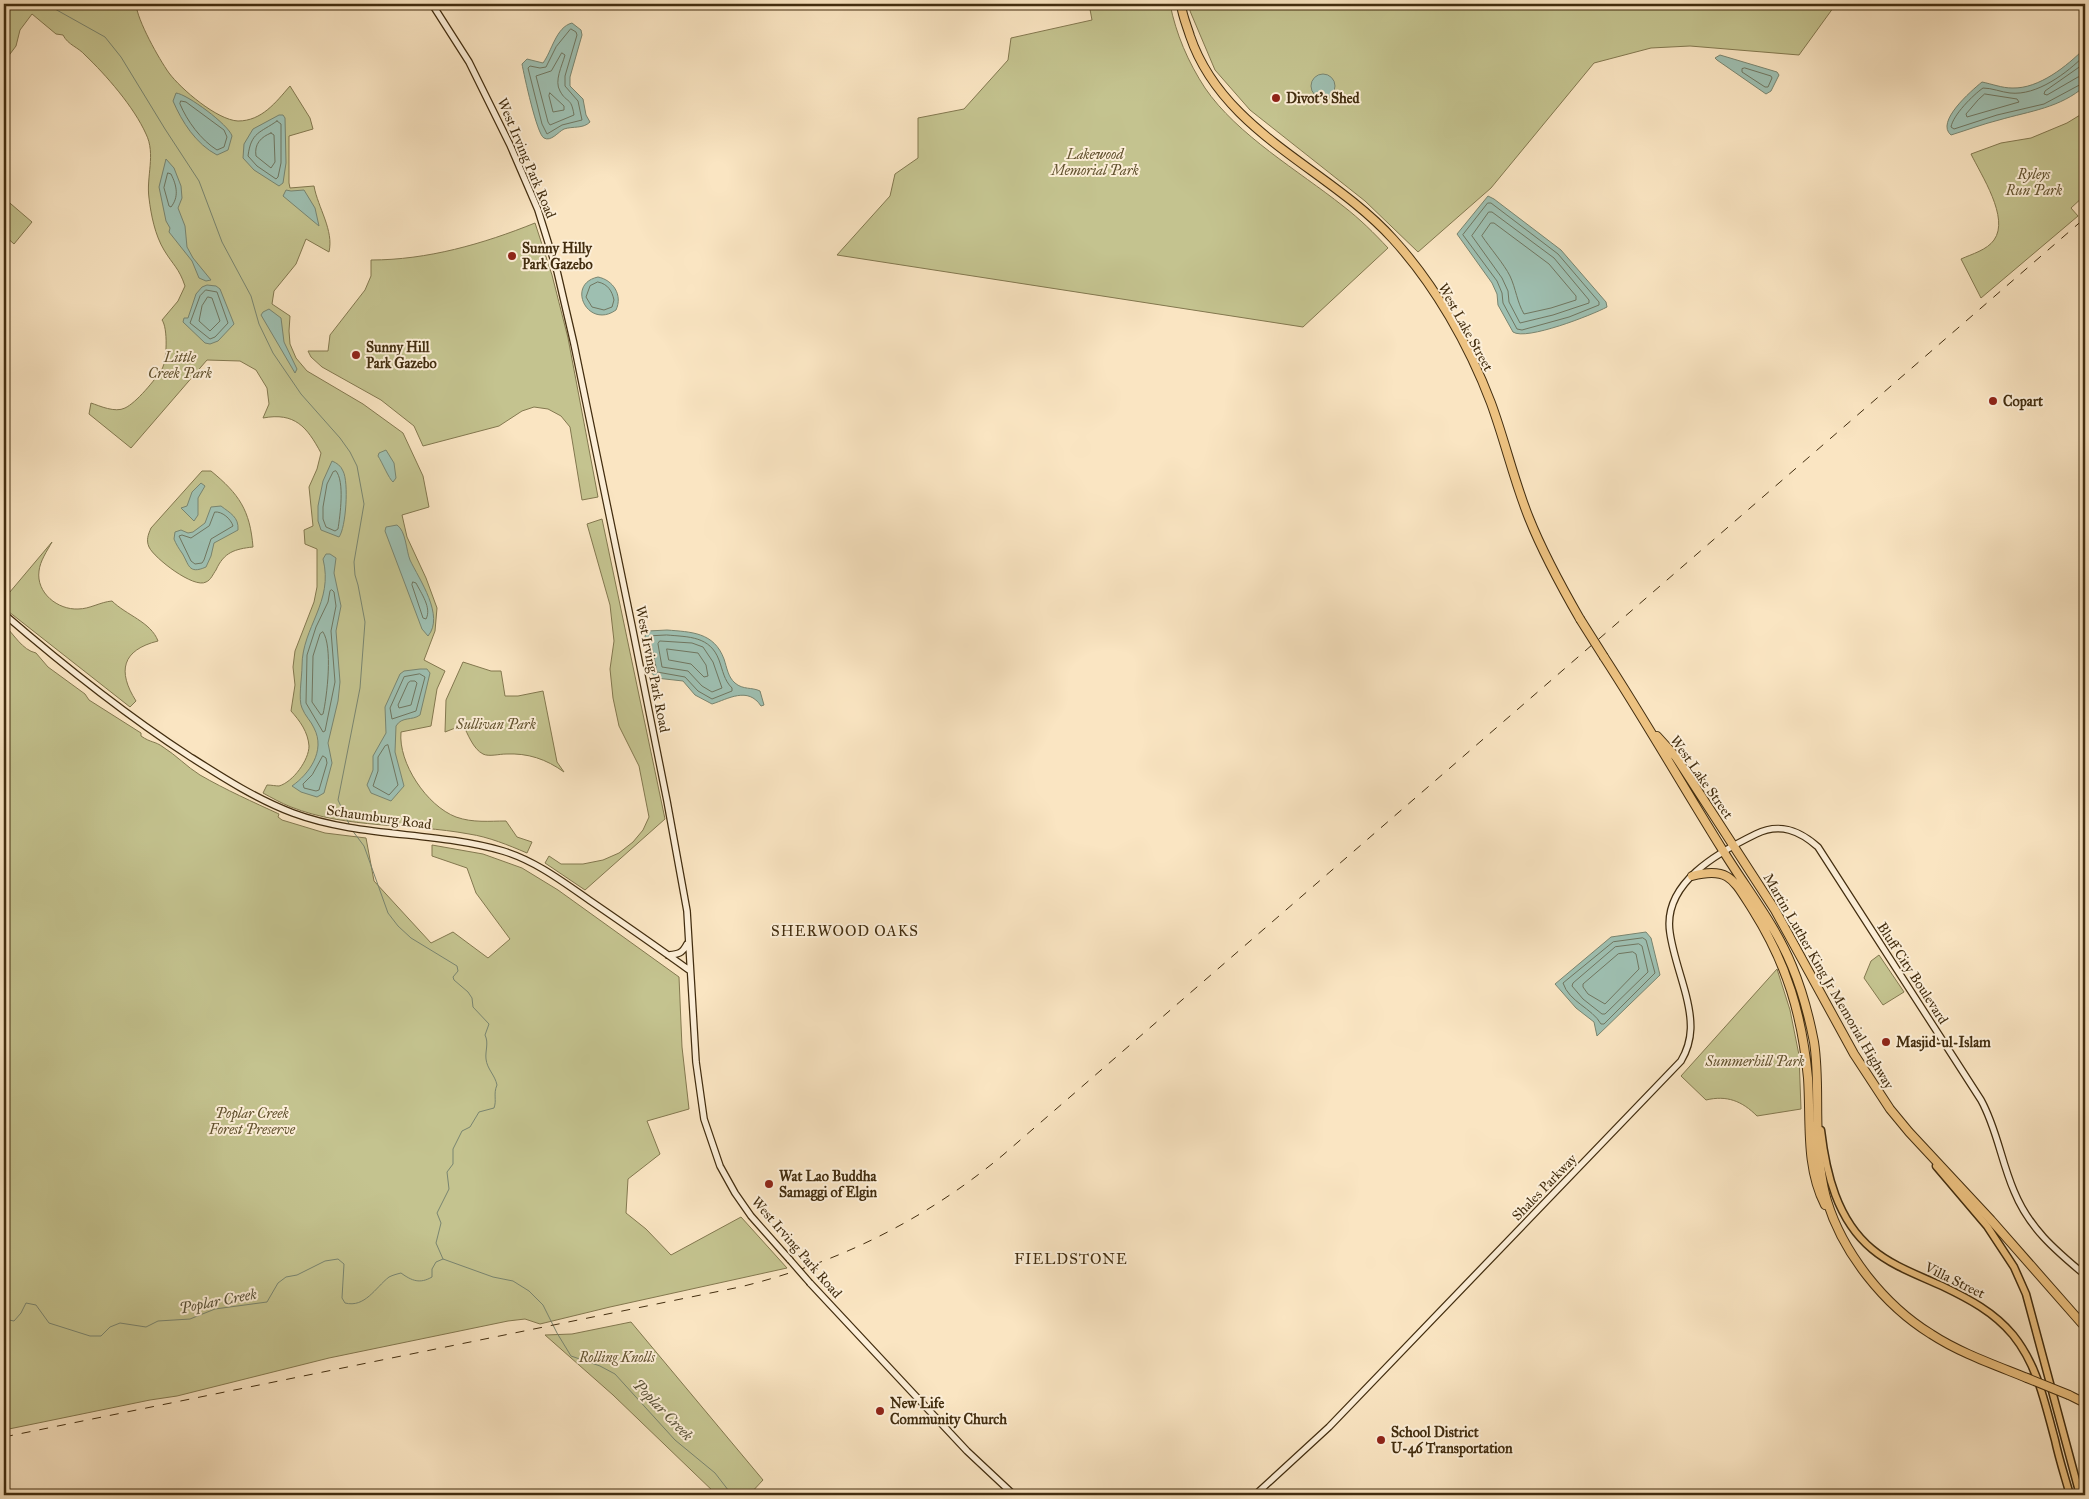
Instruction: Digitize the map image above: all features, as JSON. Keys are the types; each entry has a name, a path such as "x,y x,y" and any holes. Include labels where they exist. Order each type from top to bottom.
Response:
{"highway":[{"name":"West Lake Street","path":"1181,4 1186,25 1198,56 1211,78 1230,103 1254,127 1345,194 1372,217 1412,261 1435,295 1463,342 1482,380 1528,516 1552,569 1580,619 1648,725 1668,763 1723,852"},
{"name":"West Lake Street","path":"1648,725 1676,757 1734,846"},
{"name":"Martin Luther King Jr Memorial Highway","path":"1734,846 1791,937 1854,1054 1890,1110 1991,1220 2085,1327"},
{"name":"Martin Luther King Jr Memorial Highway","path":"1723,852 1780,941 1792,966 1807,1009 1814,1044 1818,1138 1822,1175 1826,1200 1838,1230 1870,1278 1909,1318 1930,1334 1951,1346 2085,1403"},
{"path":"1692,876 1717,872 1727,877 1738,888 1767,933 1784,966 1796,1005 1804,1047 1808,1080 1812,1166 1820,1195 1838,1230"}],"main road":[{"name":"West Irving Park Road","path":"432,4 469,62 510,145 538,210 557,271 574,344 665,791 687,911 689,970 696,1062 704,1119 720,1166 751,1216 810,1283 967,1451 1014,1495"},
{"name":"Schaumburg Road","path":"4,614 109,701 245,791 292,812 327,824 429,836 475,844 504,851 535,863 689,970"},
{"name":"Bluff City Boulevard","path":"1723,852 1760,832 1781,828 1797,832 1818,847 1984,1105 1996,1132 2013,1189 2024,1212 2044,1240 2085,1275"},
{"name":"Shales Parkway","path":"1254,1495 1329,1426 1681,1061 1688,1046 1691,1021 1670,924 1675,898 1692,876 1723,852"},
{"path":"668,955 682,952 688,942"},
{"name":"Villa Street","path":"1817,1101 1829,1181 1843,1213 1858,1234 1872,1249 1890,1262 1969,1299 1988,1311 2014,1336 2026,1354 2043,1394 2070,1495"},
{"path":"1909,1132 1987,1226 2014,1267 2026,1294 2080,1495"}],"green space":[{"name":"Little Creek Park","path":"4,4 136,4 144,29 169,73 182,87 210,110 238,121 254,118 268,110 290,86 310,118 313,129 289,136 289,183 290,188 314,186 328,227 329,252 306,239 296,264 274,291 272,304 290,316 290,344 296,358 307,371 363,404 403,433 423,476 429,507 402,515 407,537 426,578 437,608 435,631 424,660 445,671 437,689 431,726 401,732 404,757 409,770 425,793 445,811 462,819 506,821 517,837 532,842 527,853 476,835 356,822 312,814 287,805 263,793 267,785 279,786 290,780 303,764 308,752 309,746 305,731 291,711 295,685 293,667 295,651 314,602 317,587 317,549 305,544 304,530 313,526 309,487 317,469 321,453 311,436 299,424 284,417 263,418 269,404 267,388 256,370 240,361 207,360 131,448 89,414 91,403 117,410 125,408 140,396 155,379 164,365 165,359 166,337 162,320 178,301 185,286 161,244 156,231 148,190 151,158 149,142 141,124 127,102 82,52 63,35 56,34 32,14 20,30 16,46 4,62"},
{"name":"Lakewood Memorial Park","path":"1089,4 1170,4 1179,37 1188,58 1205,88 1218,105 1251,137 1355,216 1388,248 1303,327 837,255 890,196 895,174 918,158 918,118 964,109 1008,60 1011,38 1092,20"},
{"path":"1190,4 1836,4 1799,55 1690,46 1651,48 1594,63 1491,188 1418,252 1365,201 1250,110 1215,70 1190,11"},
{"name":"Ryleys Run Park","path":"2085,112 2085,195 2071,208 2078,216 1981,298 1961,259 1979,251 1994,240 1998,231 1999,220 1987,185 1971,154 2001,143 2031,138 2067,123"},
{"path":"4,198 32,222 14,244 4,235"},
{"path":"535,223 552,275 568,338 598,497 582,500 570,427 561,416 548,409 534,407 522,411 499,426 423,446 414,426 381,400 322,367 311,357 308,351 328,351 330,335 365,290 371,276 371,260 434,254 495,238"},
{"path":"202,471 211,471 236,495 246,513 253,547 235,550 226,555 209,580 200,583 184,577 158,558 149,547 148,535 151,528"},
{"path":"602,519 665,819 585,890 545,863 549,856 561,864 583,864 603,860 619,853 633,842 643,830 649,817 639,766 619,726 613,698 610,669 614,641 610,605 587,524"},
{"path":"52,542 42,560 39,571 41,586 50,599 70,609 87,608 112,601 155,634 158,641 137,650 126,663 126,680 136,701 130,707 4,608 4,599"},
{"name":"Poplar Creek Forest Preserve","path":"4,625 22,645 36,653 48,667 85,694 89,700 141,733 141,736 144,738 168,750 200,775 279,814 278,817 282,820 325,833 366,838 374,881 431,943 453,932 488,958 510,939 476,893 467,868 432,856 432,845 483,854 522,868 558,890 679,977 682,1047 689,1109 647,1121 660,1154 628,1179 626,1213 646,1229 671,1255 741,1217 787,1268 540,1324 525,1319 508,1321 329,1358 177,1396 4,1430"},
{"name":"Sullivan Park","path":"463,662 491,671 501,671 505,696 518,696 543,691 557,762 564,772 544,760 529,756 514,754 485,755 479,752 463,725 445,732 446,700"},
{"path":"1879,955 1904,992 1883,1005 1864,978 1871,961"},
{"name":"Summerhill Park","path":"1777,969 1790,1010 1799,1055 1801,1109 1757,1116 1746,1106 1734,1100 1721,1098 1706,1100 1681,1076"},
{"name":"Rolling Knolls","path":"631,1322 763,1480 749,1495 717,1495 613,1395 545,1335 572,1334"}],"water":[{"path":"572,23 581,30 582,35 570,77 570,86 583,99 586,115 590,122 581,126 564,129 552,138 547,139 541,134 538,127 522,64 527,59 543,63 558,34 567,25"},
{"path":"2085,48 2085,86 2065,99 2044,108 1951,135 1947,129 1948,122 1956,107 1982,82 2008,88 2032,85 2061,69"},
{"path":"1720,55 1777,72 1779,75 1771,91 1766,94 1715,58"},
{"path":"1323,74 1332,77 1335,86 1332,95 1323,98 1314,95 1311,86 1314,77"},
{"path":"176,93 198,104 224,125 232,136 228,150 217,155 196,139 185,124 173,101"},
{"path":"279,115 283,115 285,118 286,163 283,183 279,186 254,170 243,158 244,144 253,129"},
{"path":"166,159 174,168 181,186 182,198 178,208 185,226 187,247 193,258 211,280 206,281 199,278 192,261 169,232 170,228 166,221 159,187"},
{"path":"286,190 304,190 315,208 319,226 283,196"},
{"path":"1488,196 1561,250 1606,302 1607,307 1588,316 1544,330 1520,334 1513,332 1498,305 1497,294 1492,283 1457,234"},
{"path":"598,277 608,281 617,294 618,304 616,310 606,315 597,314 589,310 584,304 582,296 583,288 588,281"},
{"path":"207,285 216,286 220,289 234,324 218,341 210,344 205,343 183,322 184,318 188,318 196,294 202,287"},
{"path":"269,309 281,318 284,342 297,369 295,373 261,315"},
{"path":"386,450 394,463 396,478 393,482 378,456 379,453"},
{"path":"332,461 342,469 346,485 345,515 339,537 321,530 318,521 318,506 323,481"},
{"path":"201,483 205,486 198,498 198,515 194,521 181,508 187,506 192,492"},
{"path":"221,506 231,513 237,522 238,530 214,543 206,567 196,570 192,569 174,539 175,532 181,530 188,533 193,532 205,523 211,507"},
{"path":"397,525 402,532 410,560 432,608 434,618 428,636 422,629 385,531 386,527"},
{"path":"326,554 336,558 334,573 341,606 336,631 340,682 338,701 328,743 332,763 324,793 317,797 301,792 292,786 310,768 317,753 317,737 302,708 300,694 303,652 321,601 325,574 323,559"},
{"path":"667,630 693,633 708,638 720,650 733,681 741,687 760,691 764,705 761,706 756,700 744,695 731,697 712,704 695,695 683,681 656,678 651,672 645,636 648,631"},
{"path":"427,669 430,673 420,715 401,721 396,726 395,752 404,786 391,801 371,793 367,785 373,770 373,756 386,733 385,707 400,674 404,671"},
{"path":"1646,932 1651,938 1660,975 1597,1036 1594,1022 1576,1008 1555,984 1611,937"}],"waterway":[{"path":"46,4 105,37 121,57 199,181 222,242 251,296 259,324 273,353 301,394 340,438 357,466 364,504 354,562 365,622 360,688 338,800 350,826"},
{"path":"352,830 364,846 388,913 411,938 457,966 458,971 453,977 454,980 468,992 472,998 473,1007 489,1024 485,1035 487,1041 486,1059 497,1085 495,1105 494,1108 479,1112 470,1127 462,1131 453,1149 453,1164 447,1172 449,1189 437,1213 441,1223 436,1243 443,1259"},
{"name":"Poplar Creek","path":"4,1319 14,1321 26,1303 36,1305 49,1323 90,1336 101,1336 110,1327 120,1323 146,1327 158,1321 190,1319 215,1309 267,1302 278,1283 286,1277 297,1275 325,1261 338,1259 344,1264 342,1298 345,1303 352,1304 364,1300 389,1277 401,1273 416,1281 428,1279 432,1277 432,1269 436,1262 443,1259 493,1277 513,1281 529,1291 543,1305 571,1356 600,1366 615,1374 675,1440 715,1473 732,1495"}],"railway":[{"path":"4,1437 740,1287 776,1277 846,1252 911,1219 943,1200 1003,1155 2085,218"}],"place":[{"name":"Divot's Shed","path":"1276,98"},
{"name":"Sunny Hilly Park Gazebo","path":"512,256"},
{"name":"Sunny Hill Park Gazebo","path":"356,355"},
{"name":"Copart","path":"1993,401"},
{"name":"Masjid-ul-Islam","path":"1886,1042"},
{"name":"Wat Lao Buddha Samaggi of Elgin","path":"769,1184"},
{"name":"New Life Community Church","path":"880,1411"},
{"name":"School District U-46 Transportation","path":"1381,1440"}],"district":[{"name":"SHERWOOD OAKS","path":"845,931"},
{"name":"FIELDSTONE","path":"1071,1259"}]}
